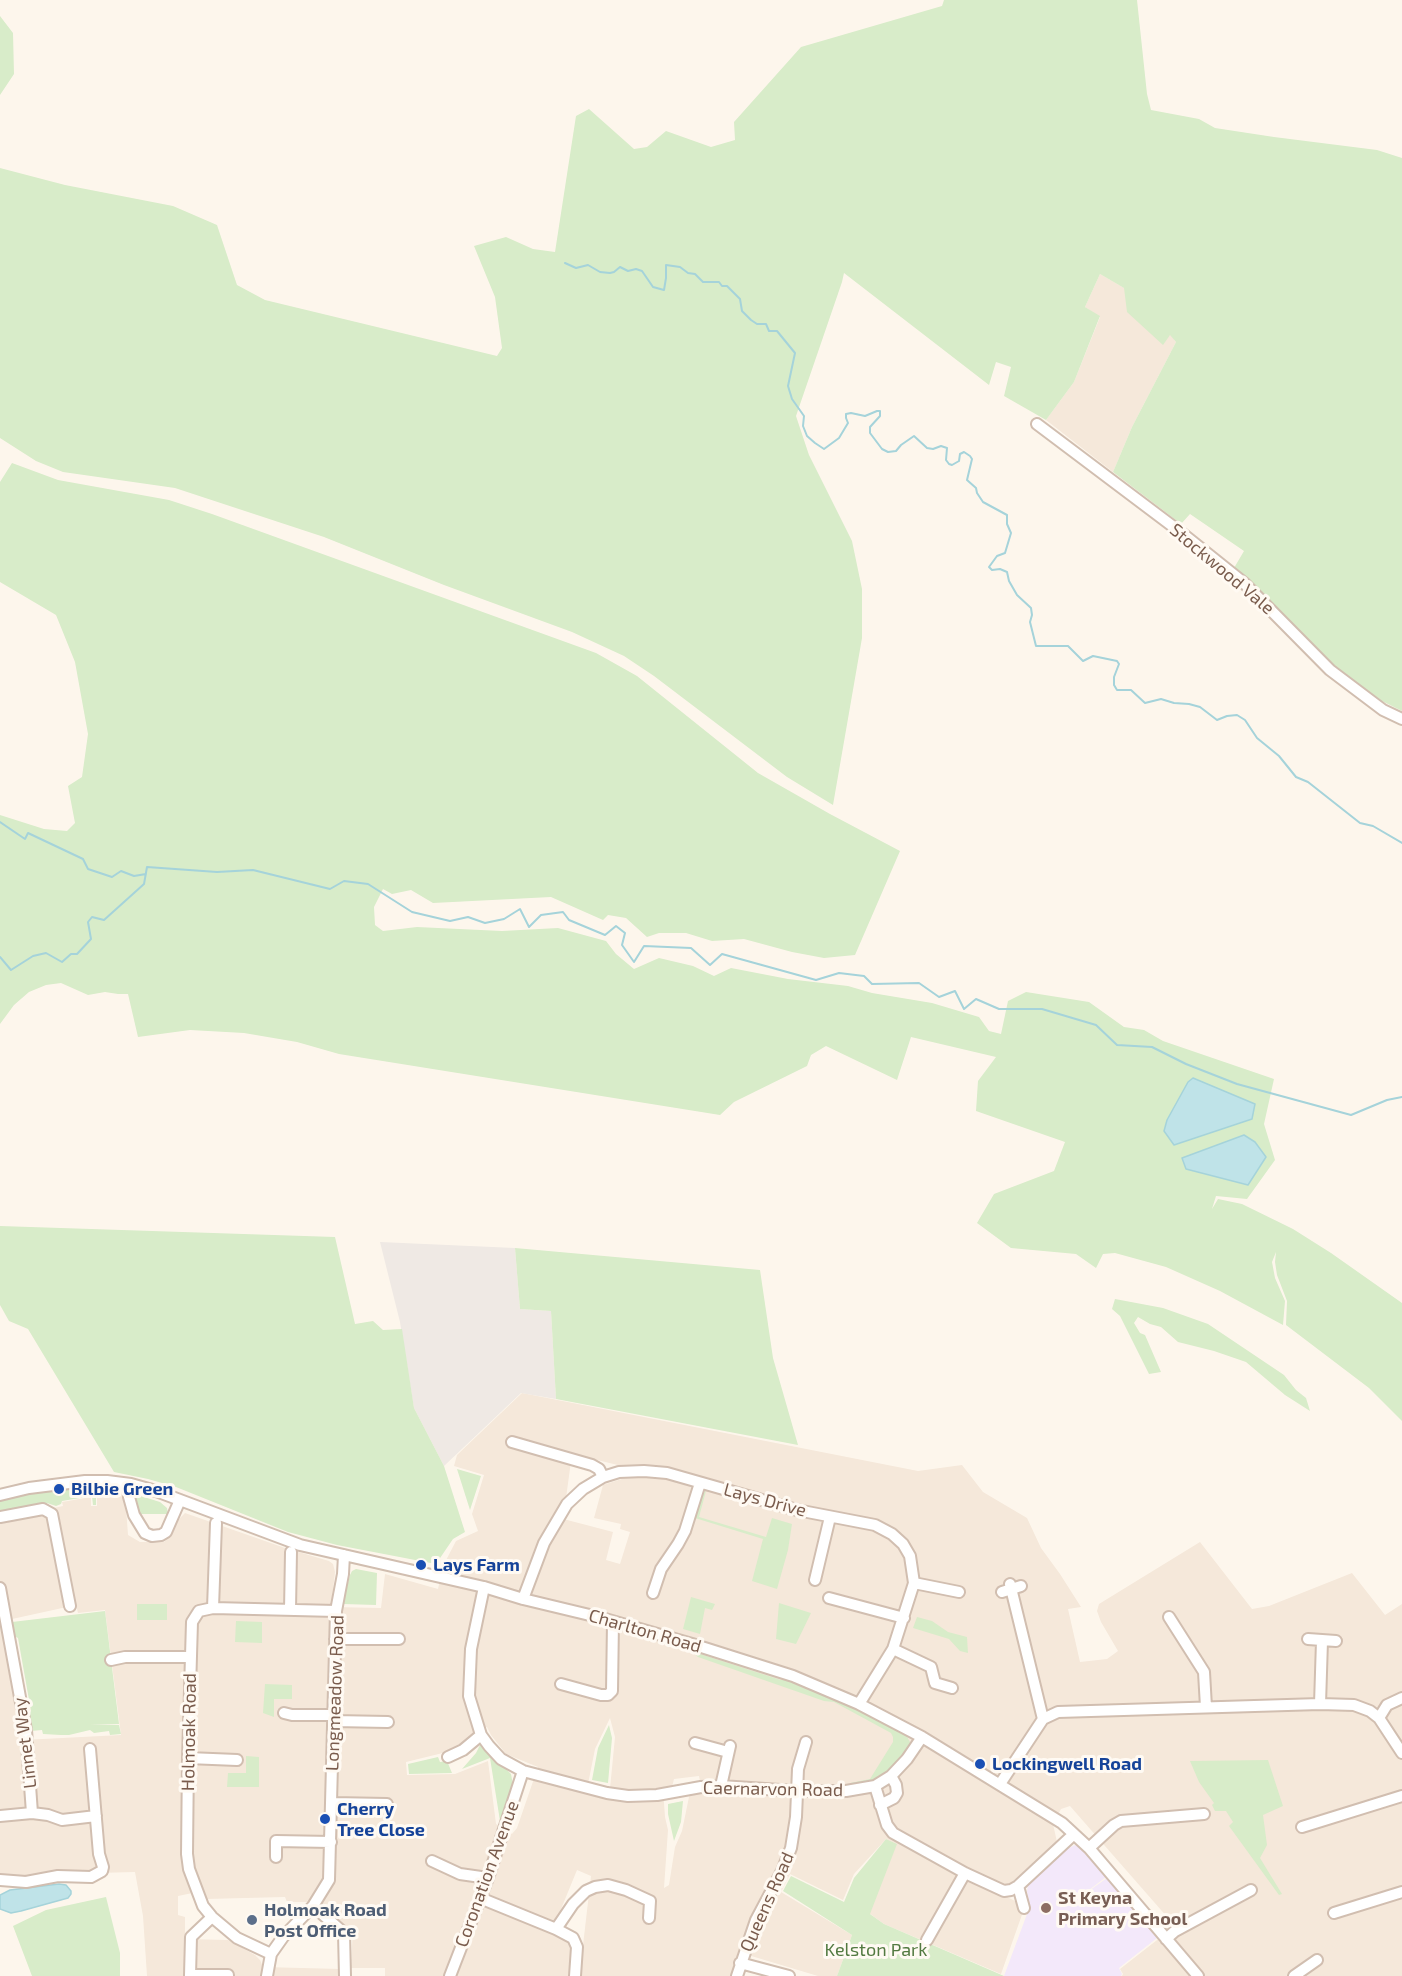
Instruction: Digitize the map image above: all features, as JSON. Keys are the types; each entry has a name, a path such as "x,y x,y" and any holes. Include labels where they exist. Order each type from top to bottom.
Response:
{"street":[{"name":"Stockwood Vale","path":"1038,424 1244,583 1330,670 1383,710 1402,719"},
{"path":"512,1442 592,1465 599,1469 603,1477"},
{"name":"Lays Drive","path":"523,1599 544,1543 567,1504 583,1489 603,1477 619,1472 667,1473 797,1510 875,1525 892,1533 903,1544 910,1556 914,1582 893,1649 859,1704"},
{"name":"Charlton Road","path":"0,1495 47,1485 85,1481 130,1484 180,1500 270,1535 344,1555 484,1587 613,1622 784,1673 859,1704 922,1737 1050,1814 1089,1848 1198,1976"},
{"name":"Lays Drive","path":"653,1593 661,1569 685,1531 700,1483"},
{"path":"129,1497 134,1515 145,1533 152,1536 166,1532 180,1500"},
{"path":"0,1517 43,1509 52,1514 70,1606"},
{"name":"Lays Drive","path":"815,1580 822,1564 830,1517"},
{"path":"216,1523 213,1608 336,1611"},
{"path":"290,1610 291,1552"},
{"name":"Longmeadow Road","path":"271,1954 283,1937 313,1906 329,1880 336,1611 344,1555"},
{"path":"914,1582 959,1592"},
{"name":"Caernarvon Road","path":"484,1587 469,1668 469,1696 472,1713 481,1735 501,1759 524,1771 607,1793 628,1796 657,1795 721,1786 795,1791 846,1791 875,1786"},
{"name":"Linnet Way","path":"0,1588 2,1611 26,1730 32,1813 0,1816"},
{"path":"1011,1588 1043,1719"},
{"path":"829,1598 904,1618"},
{"name":"Holmoak Road","path":"213,1608 199,1611 192,1622 188,1758 187,1854 189,1869 203,1906 212,1917 237,1938 271,1954"},
{"path":"1169,1617 1204,1672 1206,1707"},
{"path":"561,1684 601,1695 608,1695 612,1691 613,1622"},
{"path":"335,1638 399,1639"},
{"path":"1308,1640 1336,1641"},
{"path":"1320,1704 1322,1641"},
{"path":"893,1649 932,1666 935,1683 952,1688"},
{"path":"111,1660 125,1657 191,1657"},
{"path":"1379,1718 1387,1705 1402,1698"},
{"path":"1000,1784 1043,1719 1058,1712 1320,1704 1354,1705 1370,1711 1379,1718 1402,1753"},
{"path":"284,1713 388,1722"},
{"path":"448,1757 463,1750 481,1735"},
{"path":"922,1737 907,1759 891,1776 875,1786 887,1826 893,1833 965,1873 1004,1891 1018,1886 1074,1834"},
{"name":"Queens Road","path":"737,1976 756,1920 782,1871 791,1848 796,1817 795,1791 798,1769 806,1742"},
{"path":"695,1743 729,1749 721,1786"},
{"path":"0,1880 26,1882 58,1876 91,1877 97,1876 102,1871 104,1867 99,1854 90,1749"},
{"path":"188,1758 237,1760"},
{"name":"Coronation Avenue","path":"450,1976 488,1878 524,1771"},
{"path":"880,1805 894,1798 897,1793 891,1776"},
{"path":"1302,1827 1402,1796"},
{"path":"332,1803 387,1804"},
{"path":"32,1813 62,1820 96,1816"},
{"path":"1089,1848 1121,1821 1204,1814"},
{"path":"276,1857 276,1841 331,1842"},
{"path":"432,1861 460,1874 488,1878"},
{"path":"927,1940 965,1873"},
{"path":"556,1929 573,1904 586,1891 595,1887 608,1886 626,1890 650,1901 649,1918"},
{"path":"1018,1886 1024,1908"},
{"path":"1167,1940 1175,1931 1251,1890"},
{"path":"1334,1913 1402,1892"},
{"path":"480,1898 573,1938 577,1947 575,1976"},
{"path":"313,1906 344,1934 345,1976"},
{"path":"212,1917 191,1937 190,1975 228,1975"},
{"path":"267,1976 271,1954"},
{"path":"1294,1976 1317,1959"},
{"path":"740,1963 789,1976"}],"shaded area":[{"path":"1100,274 1145,300 1176,342 1132,427 1113,472 1046,420 1074,382 1100,317 1085,307"},
{"path":"380,1242 515,1248 520,1309 551,1311 556,1399 521,1393 444,1466 414,1408 400,1322"},
{"path":"522,1393 918,1471 962,1465 983,1492 1027,1518 1041,1548 1081,1607 1068,1609 1080,1662 1107,1659 1118,1651 1101,1622 1097,1611 1099,1604 1200,1542 1252,1609 1269,1606 1352,1573 1385,1615 1402,1604 1402,1976 1122,1976 1120,1969 1175,1926 1070,1806 1061,1809 1053,1824 1057,1842 999,1893 1015,1901 1024,1909 1001,1974 884,1924 869,1913 896,1844 886,1839 854,1874 843,1900 790,1874 781,1892 852,1935 837,1976 818,1976 738,1952 733,1972 743,1976 385,1976 385,1968 351,1968 353,1927 344,1927 311,1902 287,1902 285,1897 206,1899 202,1891 178,1896 178,1915 185,1917 185,1939 228,1940 255,1955 263,1967 341,1969 340,1976 147,1976 143,1916 135,1872 68,1871 28,1878 0,1876 0,1520 63,1506 62,1502 91,1497 91,1506 97,1506 97,1490 125,1493 128,1535 140,1542 164,1542 169,1538 176,1522 185,1513 329,1561 333,1564 335,1572 331,1607 381,1608 385,1574 438,1589 443,1566 456,1541 478,1531 472,1514 484,1475 454,1466 457,1455","holes":["572,1454 622,1466 625,1478 603,1485 594,1518 621,1524 620,1529 630,1532 620,1564 606,1560 613,1532 552,1516 566,1498","76,1605 78,1613 105,1610 121,1735 23,1740 3,1621","610,1718 615,1737 609,1799 586,1794 595,1749","487,1727 506,1754 538,1767 517,1828 512,1834 496,1824 488,1761 455,1774 407,1775 406,1762 451,1751","699,1776 702,1792 690,1792 682,1831 675,1847 669,1885 664,1888 668,1830 663,1789 672,1787 674,1779","577,1870 591,1876 582,1954 573,1952 564,1936 552,1931"]},
{"name":"St Keyna Primary School","path":"1075,1845 1106,1877 1072,1903 1107,1878 1157,1938 1119,1968 1121,1976 1004,1976 1030,1906 1028,1884 1067,1849"}],"green space":[{"path":"944,0 1137,0 1147,94 1151,110 1199,119 1215,128 1377,150 1402,158 1402,711 1382,701 1335,667 1234,568 1244,551 1190,514 1181,524 1113,472 1132,427 1176,342 1170,335 1163,345 1127,312 1124,288 1100,274 1085,307 1100,316 1074,382 1046,420 1004,396 1011,367 996,362 989,385 844,273 796,416 809,455 852,541 862,589 862,638 833,805 787,777 654,676 624,656 572,632 444,585 324,537 175,488 63,472 36,461 0,438 0,168 65,185 173,206 217,225 237,285 265,300 497,356 502,348 495,297 474,246 506,237 533,249 555,252 576,116 589,109 634,149 647,147 666,131 711,147 735,140 734,122 801,47 942,6"},
{"path":"0,16 13,33 14,74 0,95"},
{"path":"12,463 58,480 169,500 596,653 637,676 758,773 900,851 855,955 824,958 744,939 712,941 686,933 659,933 647,937 626,918 608,915 603,920 551,897 433,903 411,890 392,894 383,889 374,907 375,925 383,931 417,927 502,931 558,928 606,941 616,954 634,969 659,958 693,966 714,976 731,968 788,979 848,986 872,993 932,1003 979,1017 989,1031 1001,1034 1008,1001 1026,992 1089,1002 1124,1027 1144,1030 1163,1041 1274,1079 1264,1124 1275,1160 1247,1199 1216,1196 1212,1209 1218,1199 1242,1204 1293,1229 1402,1303 1402,1421 1369,1388 1286,1325 1287,1301 1277,1275 1276,1252 1272,1262 1275,1278 1285,1301 1283,1325 1220,1291 1166,1267 1115,1253 1103,1254 1096,1268 1076,1254 1011,1248 977,1223 994,1194 1054,1171 1065,1142 976,1111 978,1081 996,1057 911,1037 897,1080 826,1046 811,1055 807,1066 734,1102 720,1115 339,1054 297,1042 244,1033 190,1030 138,1037 128,994 105,992 88,995 61,983 46,985 29,992 14,1005 0,1024 0,815 44,829 67,831 75,823 68,786 82,777 88,734 75,662 56,615 0,582 0,482","holes":["1193,1078 1254,1104 1252,1119 1167,1120"]},
{"path":"0,1226 335,1237 355,1324 373,1321 383,1330 402,1329 414,1408 444,1466 465,1532 453,1539 436,1564 337,1545 288,1532 176,1487 114,1472 28,1329 9,1321 0,1305"},
{"path":"515,1248 760,1270 773,1358 798,1445 556,1399 551,1311 520,1309"},
{"path":"1115,1299 1163,1308 1208,1324 1284,1375 1306,1398 1310,1411 1285,1395 1246,1362 1178,1342 1161,1327 1138,1317 1134,1323 1140,1333 1145,1335 1161,1372 1149,1374 1120,1316 1112,1309"},
{"path":"457,1469 481,1476 470,1510"},
{"path":"96,1489 96,1505 93,1505 92,1496 62,1501 56,1506 47,1503 0,1511 0,1500 39,1491"},
{"path":"706,1491 699,1517 766,1537 772,1518 792,1524 788,1550 777,1589 752,1581 763,1539 695,1518 702,1494"},
{"path":"131,1493 160,1502 167,1508 168,1514 141,1514 136,1507 135,1497"},
{"path":"356,1569 377,1573 376,1605 343,1604 350,1575"},
{"path":"691,1597 715,1604 712,1610 705,1608 700,1634 683,1629"},
{"path":"779,1603 811,1613 796,1644 776,1639"},
{"path":"137,1604 167,1604 167,1620 137,1620"},
{"path":"105,1611 119,1724 90,1724 119,1725 121,1734 110,1735 109,1731 94,1733 90,1730 61,1735 43,1734 42,1730 31,1731 29,1714 31,1711 18,1638 14,1636 12,1622"},
{"path":"917,1617 932,1621 948,1632 967,1637 968,1653 960,1651 949,1639 913,1628"},
{"path":"236,1621 262,1622 262,1643 235,1642"},
{"path":"691,1651 838,1698 905,1733 911,1744 899,1761 885,1774 874,1781 850,1786 850,1783 870,1779 893,1742 891,1733 834,1702 824,1701 698,1657"},
{"path":"265,1684 292,1685 292,1699 274,1699 274,1717 263,1713"},
{"path":"609,1725 612,1738 608,1783 592,1780 598,1748"},
{"path":"480,1745 511,1774 513,1785 500,1821 490,1758 462,1769"},
{"path":"246,1756 259,1757 259,1787 227,1787 228,1773 246,1773"},
{"path":"438,1757 440,1762 447,1761 452,1773 409,1774 408,1764"},
{"path":"1268,1760 1283,1806 1263,1815 1267,1845 1260,1858 1282,1894 1279,1895 1229,1826 1233,1822 1226,1811 1215,1811 1212,1805 1214,1803 1199,1782 1190,1761"},
{"path":"683,1801 681,1822 674,1841 668,1804"},
{"name":"Kelston Park","path":"886,1839 897,1844 870,1914 884,1924 1004,1976 837,1976 852,1935 783,1891 791,1876 844,1902 854,1878"},
{"path":"106,1897 120,1953 120,1976 32,1976 13,1926 46,1910"}],"water":[{"path":"1193,1078 1255,1104 1252,1119 1174,1145 1164,1131 1167,1120 1188,1082"},
{"path":"1244,1135 1255,1142 1266,1157 1248,1185 1186,1169 1182,1158"},
{"path":"66,1885 71,1891 68,1898 11,1913 0,1909 0,1895 10,1890"}],"waterway":[{"path":"565,263 576,268 588,265 600,272 610,273 620,267 628,271 636,269 642,271 653,287 664,290 666,265 680,267 688,273 695,274 703,282 719,282 722,286 727,286 740,299 742,311 751,320 757,324 766,324 769,331 777,331 795,353 788,386 792,399 804,416 803,426 807,436 815,443 824,449 839,438 848,423 846,414 865,416 880,411 880,416 870,427 870,433 882,449 888,452 896,451 914,436 927,448 933,449 941,446 947,448 946,460 949,464 952,465 959,461 960,454 964,452 970,456 972,459 967,480 976,488 983,502 1007,515 1007,524 1011,533 1005,553 997,556 989,567 992,570 1000,569 1007,572 1017,595 1031,608 1030,622 1036,646 1068,646 1083,661 1093,656 1117,661 1119,664 1114,677 1117,690 1131,690 1145,703 1161,699 1189,704 1200,707 1217,720 1237,715 1245,720 1257,738 1279,756 1296,777 1308,782 1360,823 1373,826 1402,843"},
{"path":"0,822 25,839 28,833 83,859 88,869 112,877 121,871 134,876 146,874"},
{"path":"0,957 11,970 33,956 46,953 62,962 71,954 77,954 91,939 88,922 92,917 104,920 144,884 147,867 217,872 253,870 330,889 344,881 368,884 412,912 450,921 468,917 485,923 504,919 520,909 529,927 541,915 563,912 569,920 605,935 616,926 625,933 622,945 634,962 644,946 691,948 710,965 722,954 816,980 839,973 864,976 872,984 919,983 939,997 955,991 964,1009 976,999 999,1009 1042,1009 1096,1025 1117,1045 1152,1047 1186,1064 1237,1084 1351,1115 1387,1100 1402,1097"}],"place":[{"name":"Bilbie Green","path":"59,1489"},
{"name":"Lays Farm","path":"421,1565"},
{"name":"Lockingwell Road","path":"980,1764"},
{"name":"Cherry Tree Close","path":"325,1819"},
{"name":"St Keyna Primary School","path":"1046,1908"},
{"name":"Holmoak Road Post Office","path":"252,1920"}]}
